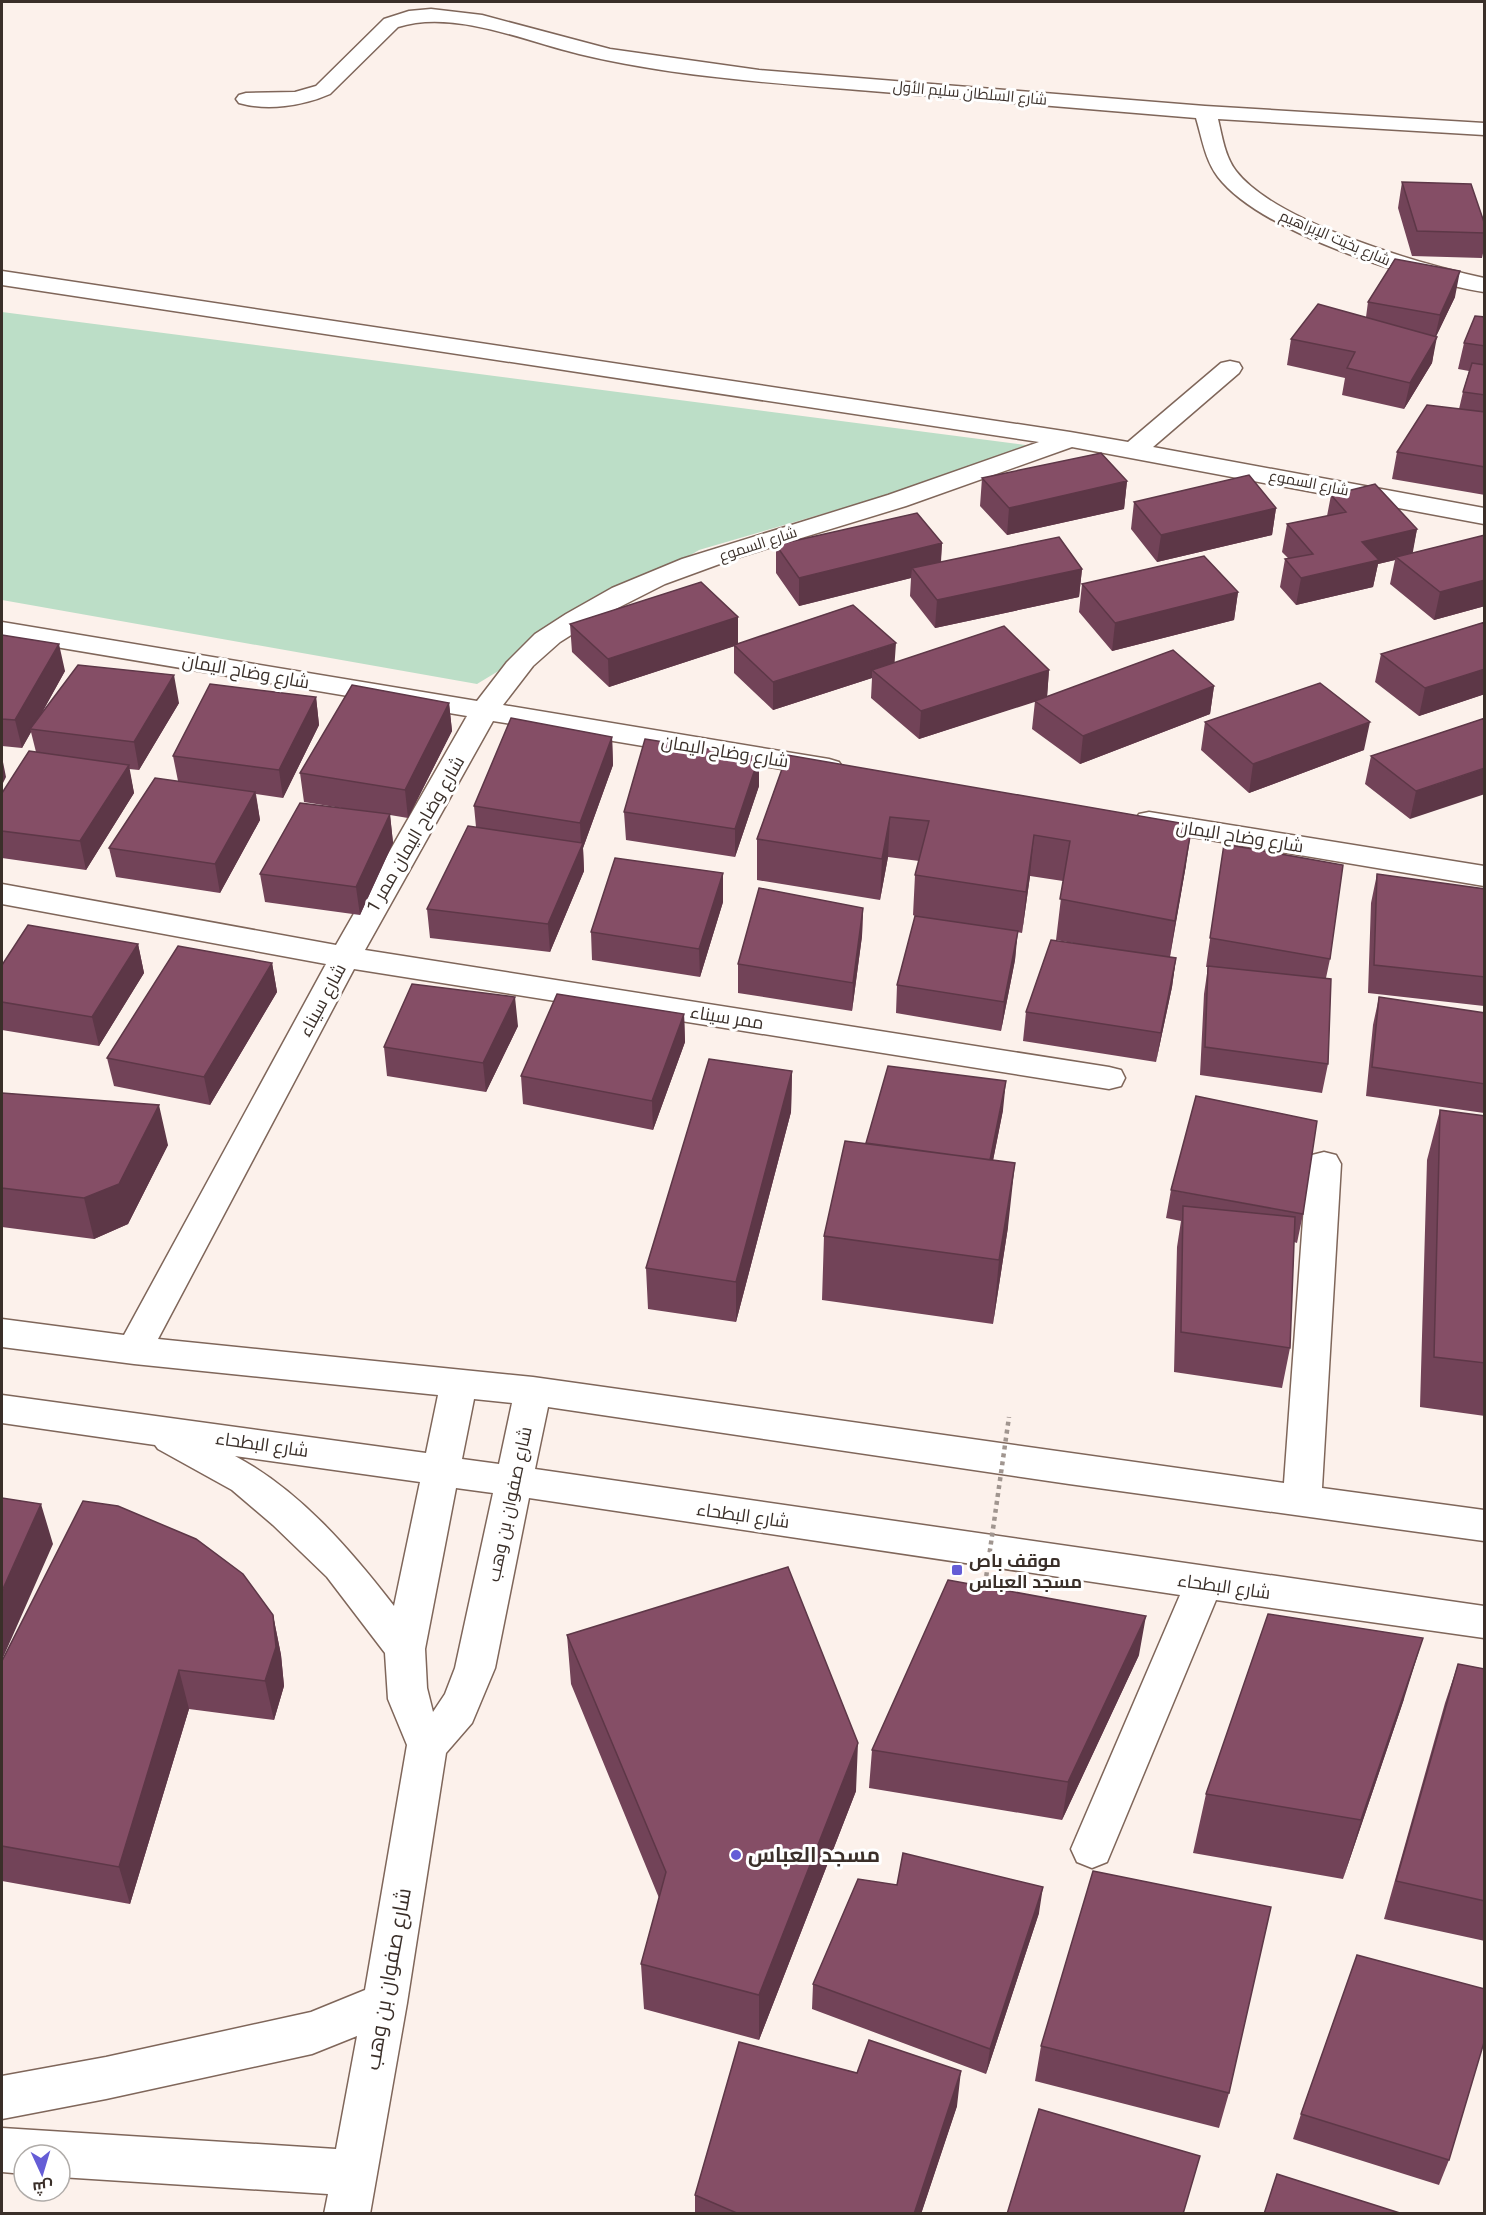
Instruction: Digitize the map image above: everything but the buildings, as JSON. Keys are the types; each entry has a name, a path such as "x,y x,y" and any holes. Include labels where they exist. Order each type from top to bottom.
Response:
{"street":[{"name":"شارع السلطان سليم الأول","path":"246,99 302,98 323,90 392,23 409,17 484,12 543,39 610,55 682,67 770,77 1205,112 1485,129"},
{"name":"شارع بخيت الإبراهيم","path":"1205,112 1225,171 1244,192 1268,210 1306,228 1396,264 1485,285"},
{"name":"شارع السموع","path":"2,278 1070,439 1485,516"},
{"path":"1134,450 1230,368"},
{"name":"شارع السموع","path":"484,711 509,675 540,644 569,623 618,595 736,550 874,508 1070,439"},
{"name":"شارع وضاح اليمان","path":"2,630 849,771"},
{"name":"شارع وضاح اليمان ممر 1","path":"345,957 484,711"},
{"name":"شارع وضاح اليمان","path":"1120,816 1485,876"},
{"name":"شارع سيناء","path":"2,894 345,957 134,1350"},
{"name":"ممر سيناء","path":"345,957 1108,1078"},
{"path":"1302,1502 1324,1164"},
{"path":"2,1333 134,1350 533,1391 1302,1502 1485,1526"},
{"path":"428,1745 413,1716 404,1684 405,1649 459,1382"},
{"name":"شارع صفوان بن وهب","path":"351,2193 428,1745 449,1725 464,1701 475,1668 512,1481 533,1391"},
{"name":"شارع البطحاء","path":"2,1409 440,1469 1204,1583 1485,1622"},
{"path":"154,1429 245,1479 286,1514 341,1566 405,1649"},
{"path":"1092,1849 1204,1583"},
{"path":"2,2097 129,2073 312,2033 385,2003"},
{"path":"72,2157 351,2193"}],"path":[{"path":"983,1602 1009,1418"}],"green space":[{"path":"2,312 1048,448 699,550 477,684 2,600"}],"place":[{"name":"موقف باص مسجد العباس","path":"957,1570"},
{"name":"مسجد العباس","path":"736,1855"}]}
